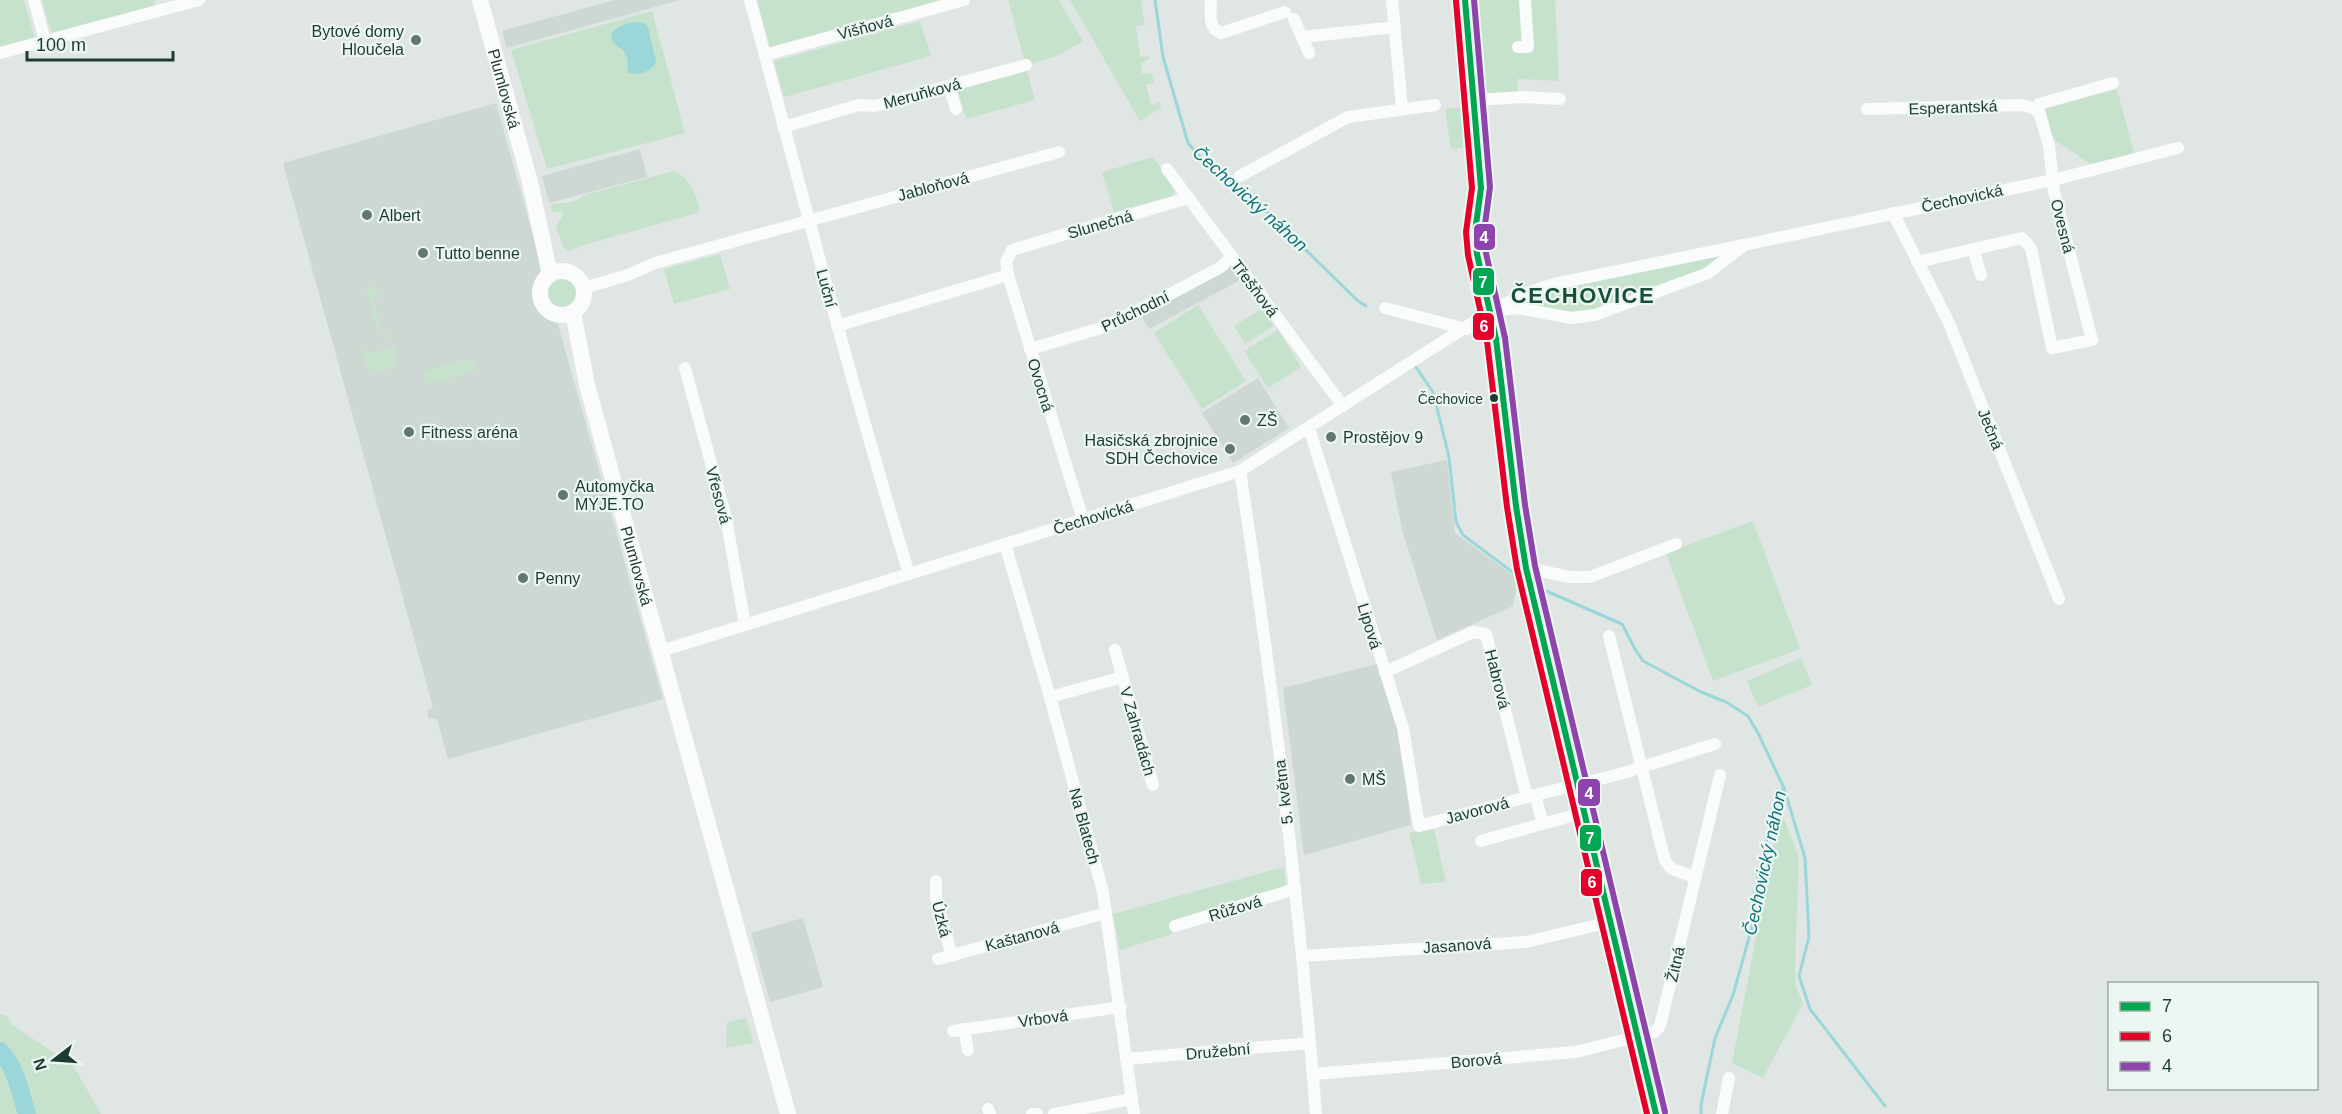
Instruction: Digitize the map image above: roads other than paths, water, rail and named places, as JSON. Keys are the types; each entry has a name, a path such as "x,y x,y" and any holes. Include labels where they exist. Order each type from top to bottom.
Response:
{"main road":[{"name":"Plumlovská","path":"480,0 538,213 557,273"},
{"name":"Plumlovská","path":"557,273 577,277 584,288"},
{"name":"Plumlovská","path":"557,273 542,286 542,300 548,310 568,314 788,1114"},
{"path":"568,314 582,302 584,288"}],"street":[{"path":"34,0 45,41"},
{"path":"0,53 162,5 199,0"},
{"name":"Luční","path":"750,0 837,326 909,574"},
{"name":"Višňová","path":"765,55 964,0"},
{"path":"1211,0 1212,26 1215,31 1221,33 1290,15 1309,53"},
{"path":"1392,0 1402,108"},
{"path":"1465,0 1481,188 1476,243 1491,311 1528,577 1656,1114"},
{"path":"1518,47 1528,46 1526,0"},
{"path":"1302,37 1395,27"},
{"name":"Meruňková","path":"783,127 859,105 875,106 1026,65"},
{"path":"2038,109 2039,104 2113,83"},
{"path":"949,86 956,109"},
{"path":"1475,100 1524,97 1560,99"},
{"path":"1240,176 1348,117 1435,105"},
{"name":"Esperantská","path":"1867,110 2021,105 2038,109"},
{"name":"Ovesná","path":"1973,249 2022,238 2031,248 2052,348 2092,340 2053,180 2049,146 2038,109"},
{"name":"Čechovická","path":"661,651 1240,471 1491,311 1524,294 1554,284 2053,180 2178,148"},
{"name":"Jabloňová","path":"808,220 1059,152"},
{"name":"Třešňová","path":"1167,170 1343,406"},
{"name":"Slunečná","path":"1012,250 1188,198"},
{"name":"Ječná","path":"1893,213 1949,323 2059,599"},
{"path":"584,288 613,280 651,264 808,220"},
{"name":"Čechovická","path":"1491,311 1518,308 1571,318 1595,315 1708,273 1744,245"},
{"path":"1917,262 1973,249 1981,275"},
{"name":"Ovocná","path":"1012,250 1006,261 1008,275 1083,520"},
{"name":"Průchodní","path":"1030,349 1087,333 1117,321 1221,267 1232,257"},
{"path":"837,326 1008,275"},
{"path":"1385,308 1466,329"},
{"name":"Vřesová","path":"685,368 726,519 745,625"},
{"name":"Lipová","path":"1309,428 1403,728 1419,826"},
{"name":"5. května","path":"1240,471 1258,587 1295,889 1316,1114"},
{"name":"Na Blatech","path":"1005,544 1050,697 1103,892 1121,1007 1134,1114"},
{"path":"1528,577 1590,577 1676,544"},
{"name":"Habrová","path":"1384,672 1473,632 1486,634 1531,796"},
{"path":"1609,636 1665,861 1672,869 1695,877"},
{"name":"V Zahradách","path":"1115,650 1154,785"},
{"name":"V Zahradách","path":"1050,697 1123,677"},
{"path":"1577,784 1642,768 1714,744"},
{"name":"Žitná","path":"1638,1037 1654,1032 1660,1026 1720,775"},
{"name":"Javorová","path":"1419,826 1577,784"},
{"path":"1531,796 1543,824"},
{"name":"Javorová","path":"1481,841 1570,816"},
{"name":"Úzká","path":"936,881 936,899 952,956"},
{"name":"Růžová","path":"1175,926 1295,889"},
{"name":"Kaštanová","path":"938,959 1106,913"},
{"name":"Jasanová","path":"1302,956 1526,942 1610,922"},
{"name":"Vrbová","path":"968,1050 959,1030 1121,1007"},
{"name":"Borová","path":"1313,1074 1576,1052 1638,1037"},
{"name":"Družební","path":"1126,1059 1310,1043"},
{"path":"1722,1114 1729,1078"},
{"path":"1054,1114 1132,1099"}],"water":[{"path":"633,22 645,23 648,27 656,62 651,69 639,73 627,72 628,62 625,53 615,44 611,35 616,28"}],"waterway":[{"name":"Čechovický náhon","path":"1155,0 1163,57 1188,143 1200,157 1259,204 1358,301 1366,306"},
{"name":"Čechovický náhon","path":"1413,363 1433,392 1449,457 1456,522 1463,535 1523,580"},
{"name":"Čechovický náhon","path":"1537,587 1622,624 1643,661 1701,692 1726,702 1748,716 1784,788 1775,805 1754,895 1754,920 1733,995 1715,1038 1701,1114"},
{"path":"1784,788 1805,858 1809,937 1799,976 1810,1009 1885,1106"},
{"path":"0,1051 14,1072 27,1114"}],"place":[{"name":"Bytové domy Hloučela","path":"416,40"},
{"name":"Albert","path":"367,215"},
{"name":"Tutto benne","path":"423,253"},
{"name":"Čechovice","path":"1494,398"},
{"name":"ZŠ","path":"1245,420"},
{"name":"Fitness aréna","path":"409,432"},
{"name":"Prostějov 9","path":"1331,437"},
{"name":"Hasičská zbrojnice SDH Čechovice","path":"1230,449"},
{"name":"Automyčka MYJE.TO","path":"563,495"},
{"name":"Penny","path":"523,578"},
{"name":"MŠ","path":"1350,779"}],"district":[{"name":"ČECHOVICE","path":"1583,295"}]}
